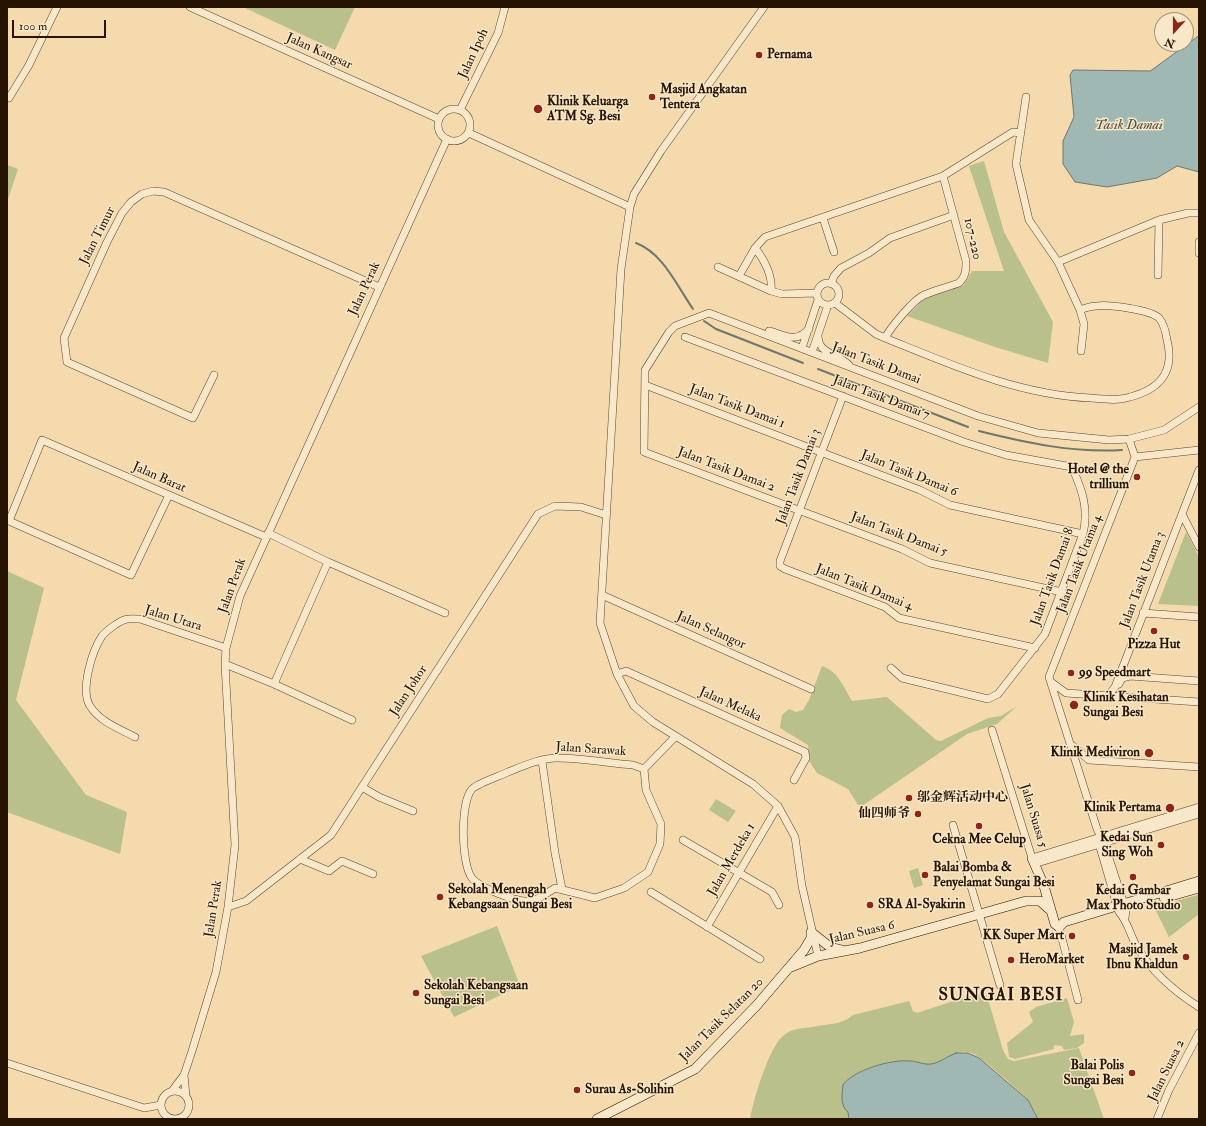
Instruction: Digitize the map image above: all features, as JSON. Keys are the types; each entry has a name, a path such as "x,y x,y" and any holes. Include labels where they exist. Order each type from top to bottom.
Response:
{"street":[{"path":"7,97 10,98 29,65 57,7"},
{"name":"Jalan Kangsar","path":"190,7 439,119"},
{"name":"Jalan Ipoh","path":"460,110 498,33 506,7"},
{"path":"763,7 657,157 634,194 630,207 623,249 600,623 617,674 634,706 653,722 675,737 753,784 778,806 795,837 812,932 818,956"},
{"path":"1026,97 1016,164 1030,220 1058,262 1080,310 1084,324 1081,351"},
{"path":"449,110 460,110 468,116 470,121 469,133 460,140 447,139 440,134 439,119 449,110"},
{"path":"739,276 755,248 765,237 943,176 1012,132 1021,133"},
{"path":"469,133 630,207"},
{"name":"Jalan Perak","path":"172,1091 184,1075 216,972 228,907 235,845 225,664 226,648 240,596 447,139"},
{"name":"107-220","path":"885,338 889,331 917,300 924,295 959,283 964,278 966,272 966,261 943,176"},
{"name":"Jalan Timur","path":"214,375 193,418 67,362 64,338 107,242 122,213 131,202 142,194 153,191 164,192 379,288"},
{"path":"1058,262 1159,220 1188,213 1199,213"},
{"path":"832,284 834,276 841,268 869,253 890,238 954,215"},
{"path":"823,218 834,252"},
{"path":"1158,275 1159,220"},
{"path":"1199,242 1199,253"},
{"path":"755,248 763,257 772,284 770,291"},
{"path":"718,267 770,291 782,294 818,297 876,334 885,338 981,377 1035,392 1110,399 1129,398 1156,385 1170,365 1171,354 1164,327 1159,318 1147,311 1098,305 1080,310"},
{"path":"802,348 822,285 832,284 837,288 839,294 831,304 812,352"},
{"name":"Jalan Tasik Damai","path":"644,452 645,370 669,332 675,326 708,313 978,416 1014,427 1060,436 1109,440 1129,439 1164,430 1199,407"},
{"path":"757,331 770,332 796,338 803,336 809,329"},
{"path":"818,335 818,344 821,348 844,359 851,367"},
{"name":"Jalan Tasik Damai 7","path":"685,337 964,442 1000,453 1072,467"},
{"name":"Jalan Tasik Damai 1","path":"645,385 821,452"},
{"name":"Jalan Tasik Damai 3","path":"780,566 780,561 843,396"},
{"name":"Jalan Tasik Utama 4","path":"1049,680 1138,457 1136,447 1144,435"},
{"path":"1129,439 1138,457 1199,450"},
{"name":"Jalan Barat","path":"169,495 131,576 9,520 42,440 169,495 267,535 445,613"},
{"name":"Jalan Tasik Damai 2","path":"644,452 799,510"},
{"name":"Jalan Tasik Damai 6","path":"821,452 920,490 943,502 1083,534"},
{"name":"Jalan Tasik Damai 8","path":"891,668 902,678 988,699 998,694 1045,634 1083,534 1086,521 1083,494 1072,467"},
{"name":"Jalan Tasik Utama 3","path":"1107,697 1115,687 1199,470"},
{"name":"Jalan Johor","path":"228,907 246,901 331,835 538,514 555,506 581,507 606,515"},
{"name":"Jalan Tasik Damai 5","path":"799,510 902,549 930,563 1062,592"},
{"path":"1182,514 1199,547"},
{"path":"274,684 328,562"},
{"name":"Jalan Tasik Damai 4","path":"780,566 885,607 899,618 1035,648"},
{"name":"Jalan Selangor","path":"602,595 811,690"},
{"path":"1143,613 1199,617"},
{"name":"Jalan Utara","path":"135,738 103,720 90,707 87,699 87,677 96,648 103,635 125,620 140,619 226,648"},
{"path":"1125,662 1125,670 1130,676"},
{"path":"225,664 274,684 352,720"},
{"name":"Jalan Melaka","path":"617,674 626,671 805,752 806,758 794,780"},
{"path":"1125,697 1120,695 1118,689 1122,678 1130,676 1199,681"},
{"path":"1049,680 1057,688 1066,693 1107,697 1199,702"},
{"path":"1049,680 1071,743 1122,910 1133,940 1143,957 1183,997 1199,1007"},
{"path":"1057,703 1060,697 1066,693"},
{"name":"Jalan Suasa 5","path":"992,730 1033,861 1044,886 1055,924 1059,928 1078,1000"},
{"path":"542,761 555,853 562,889 595,898 624,888 648,872 660,844 660,824 646,790 644,769 675,737"},
{"path":"1071,743 1089,760 1199,768"},
{"name":"Jalan Sarawak","path":"562,889 555,888 540,898 529,901 517,899 482,886 471,877 466,858 463,830 466,802 473,788 524,765 556,758 633,765 644,769"},
{"path":"1080,773 1084,764 1089,760"},
{"path":"362,787 379,797 413,811"},
{"name":"Jalan Merdeka 1","path":"707,927 778,806"},
{"path":"1101,841 1199,807"},
{"path":"1033,861 1199,814"},
{"path":"953,825 978,915 1000,985"},
{"path":"683,840 772,892 780,905"},
{"path":"300,859 329,871 342,861 373,874"},
{"path":"1026,901 1038,893 1039,877"},
{"path":"1122,910 1199,881"},
{"path":"1059,928 1199,888"},
{"path":"651,892 760,959"},
{"name":"Jalan Suasa 6","path":"818,956 845,951 1026,901 1040,901 1050,910"},
{"path":"812,932 830,947 845,951"},
{"path":"790,968 807,946 812,932"},
{"name":"Jalan Tasik Selatan 20","path":"597,1119 695,1069 757,1005 790,968 818,956"},
{"name":"Jalan Suasa 2","path":"1157,1119 1169,1090 1199,1033"},
{"path":"7,1063 144,1108 160,1105"},
{"name":"Jalan Perak","path":"184,1075 186,1096"},
{"path":"172,1091 182,1092 188,1100 188,1109 183,1116 174,1119 166,1116 160,1105 164,1096 172,1091"}],"green space":[{"path":"243,7 355,7 335,50"},
{"path":"984,161 1004,232 1053,322 1048,363 995,347 907,316 925,298 964,285 972,271 1004,271 969,166"},
{"path":"7,165 18,169 7,202"},
{"path":"1186,532 1199,557 1199,606 1158,604"},
{"path":"7,571 44,588 16,700 86,795 127,812 120,854 7,812"},
{"path":"822,666 828,668 836,676 852,701 887,697 936,740 941,741 988,718 1001,716 1017,706 997,724 967,734 862,806 858,805 848,789 817,773 809,761 808,745 780,728 782,715 789,709 796,712 803,710 809,700"},
{"path":"716,799 736,811 728,822 709,810"},
{"path":"918,868 923,885 914,888 909,871"},
{"path":"1198,895 1199,914 1169,937 1154,907"},
{"path":"497,926 520,986 454,1017 421,956"},
{"path":"981,992 987,996 1003,1050 1008,1059 1014,1061 1079,1048 1104,1119 1038,1119 1028,1100 1010,1083 974,1054 962,1052 956,1053 936,1063 925,1064 910,1061 893,1062 864,1070 855,1075 843,1085 843,1103 848,1112 849,1119 750,1119 754,1100 767,1062 778,1042 789,1032 801,1028 828,1025 844,1021 853,1015 909,1001 913,1011 917,1013"},
{"path":"1067,998 1074,1022 1070,1036 1084,1034 1084,1043 1077,1048 1064,1050 1062,1046 1054,1045 1054,1049 1015,1059 1009,1057 1007,1043 1033,1022 1029,1012 1036,1007"}],"water":[{"name":"Tasik Damai","path":"1199,36 1199,172 1177,166 1157,178 1107,187 1075,182 1063,164 1063,141 1074,117 1070,75 1073,70 1150,71 1177,52 1194,52 1194,40"},
{"path":"956,1053 968,1053 979,1058 1028,1100 1038,1119 849,1119 848,1112 843,1103 843,1085 855,1075 864,1070 893,1062 910,1061 931,1064"}],"waterway":[{"path":"636,243 646,248 662,262 693,309"},
{"path":"704,321 716,329 803,363"},
{"path":"818,369 968,427"},
{"path":"979,431 1050,446 1086,450 1122,450"}],"place":[{"name":"Pernama","path":"759,55"},
{"name":"Masjid Angkatan Tentera","path":"652,97"},
{"name":"Klinik Keluarga ATM Sg. Besi","path":"538,109"},
{"name":"Hotel @ the trillium","path":"1137,477"},
{"name":"Pizza Hut","path":"1154,631"},
{"name":"99 Speedmart","path":"1071,673"},
{"name":"Klinik Kesihatan Sungai Besi","path":"1074,705"},
{"name":"Klinik Mediviron","path":"1149,753"},
{"name":"邬金辉活动中心","path":"909,798"},
{"name":"Klinik Pertama","path":"1170,808"},
{"name":"仙四师爷","path":"918,814"},
{"name":"Cekna Mee Celup","path":"979,826"},
{"name":"Kedai Sun Sing Woh","path":"1161,845"},
{"name":"Balai Bomba & Penyelamat Sungai Besi","path":"925,875"},
{"name":"Kedai Gambar Max Photo Studio","path":"1133,877"},
{"name":"Sekolah Menengah Kebangsaan Sungai Besi","path":"440,897"},
{"name":"SRA Al-Syakirin","path":"870,905"},
{"name":"KK Super Mart","path":"1072,936"},
{"name":"Masjid Jamek Ibnu Khaldun","path":"1186,957"},
{"name":"HeroMarket","path":"1011,960"},
{"name":"Sekolah Kebangsaan Sungai Besi","path":"416,993"},
{"name":"Balai Polis Sungai Besi","path":"1132,1073"},
{"name":"Surau As-Solihin","path":"577,1090"}],"district":[{"name":"SUNGAI BESI","path":"1001,996"}]}
